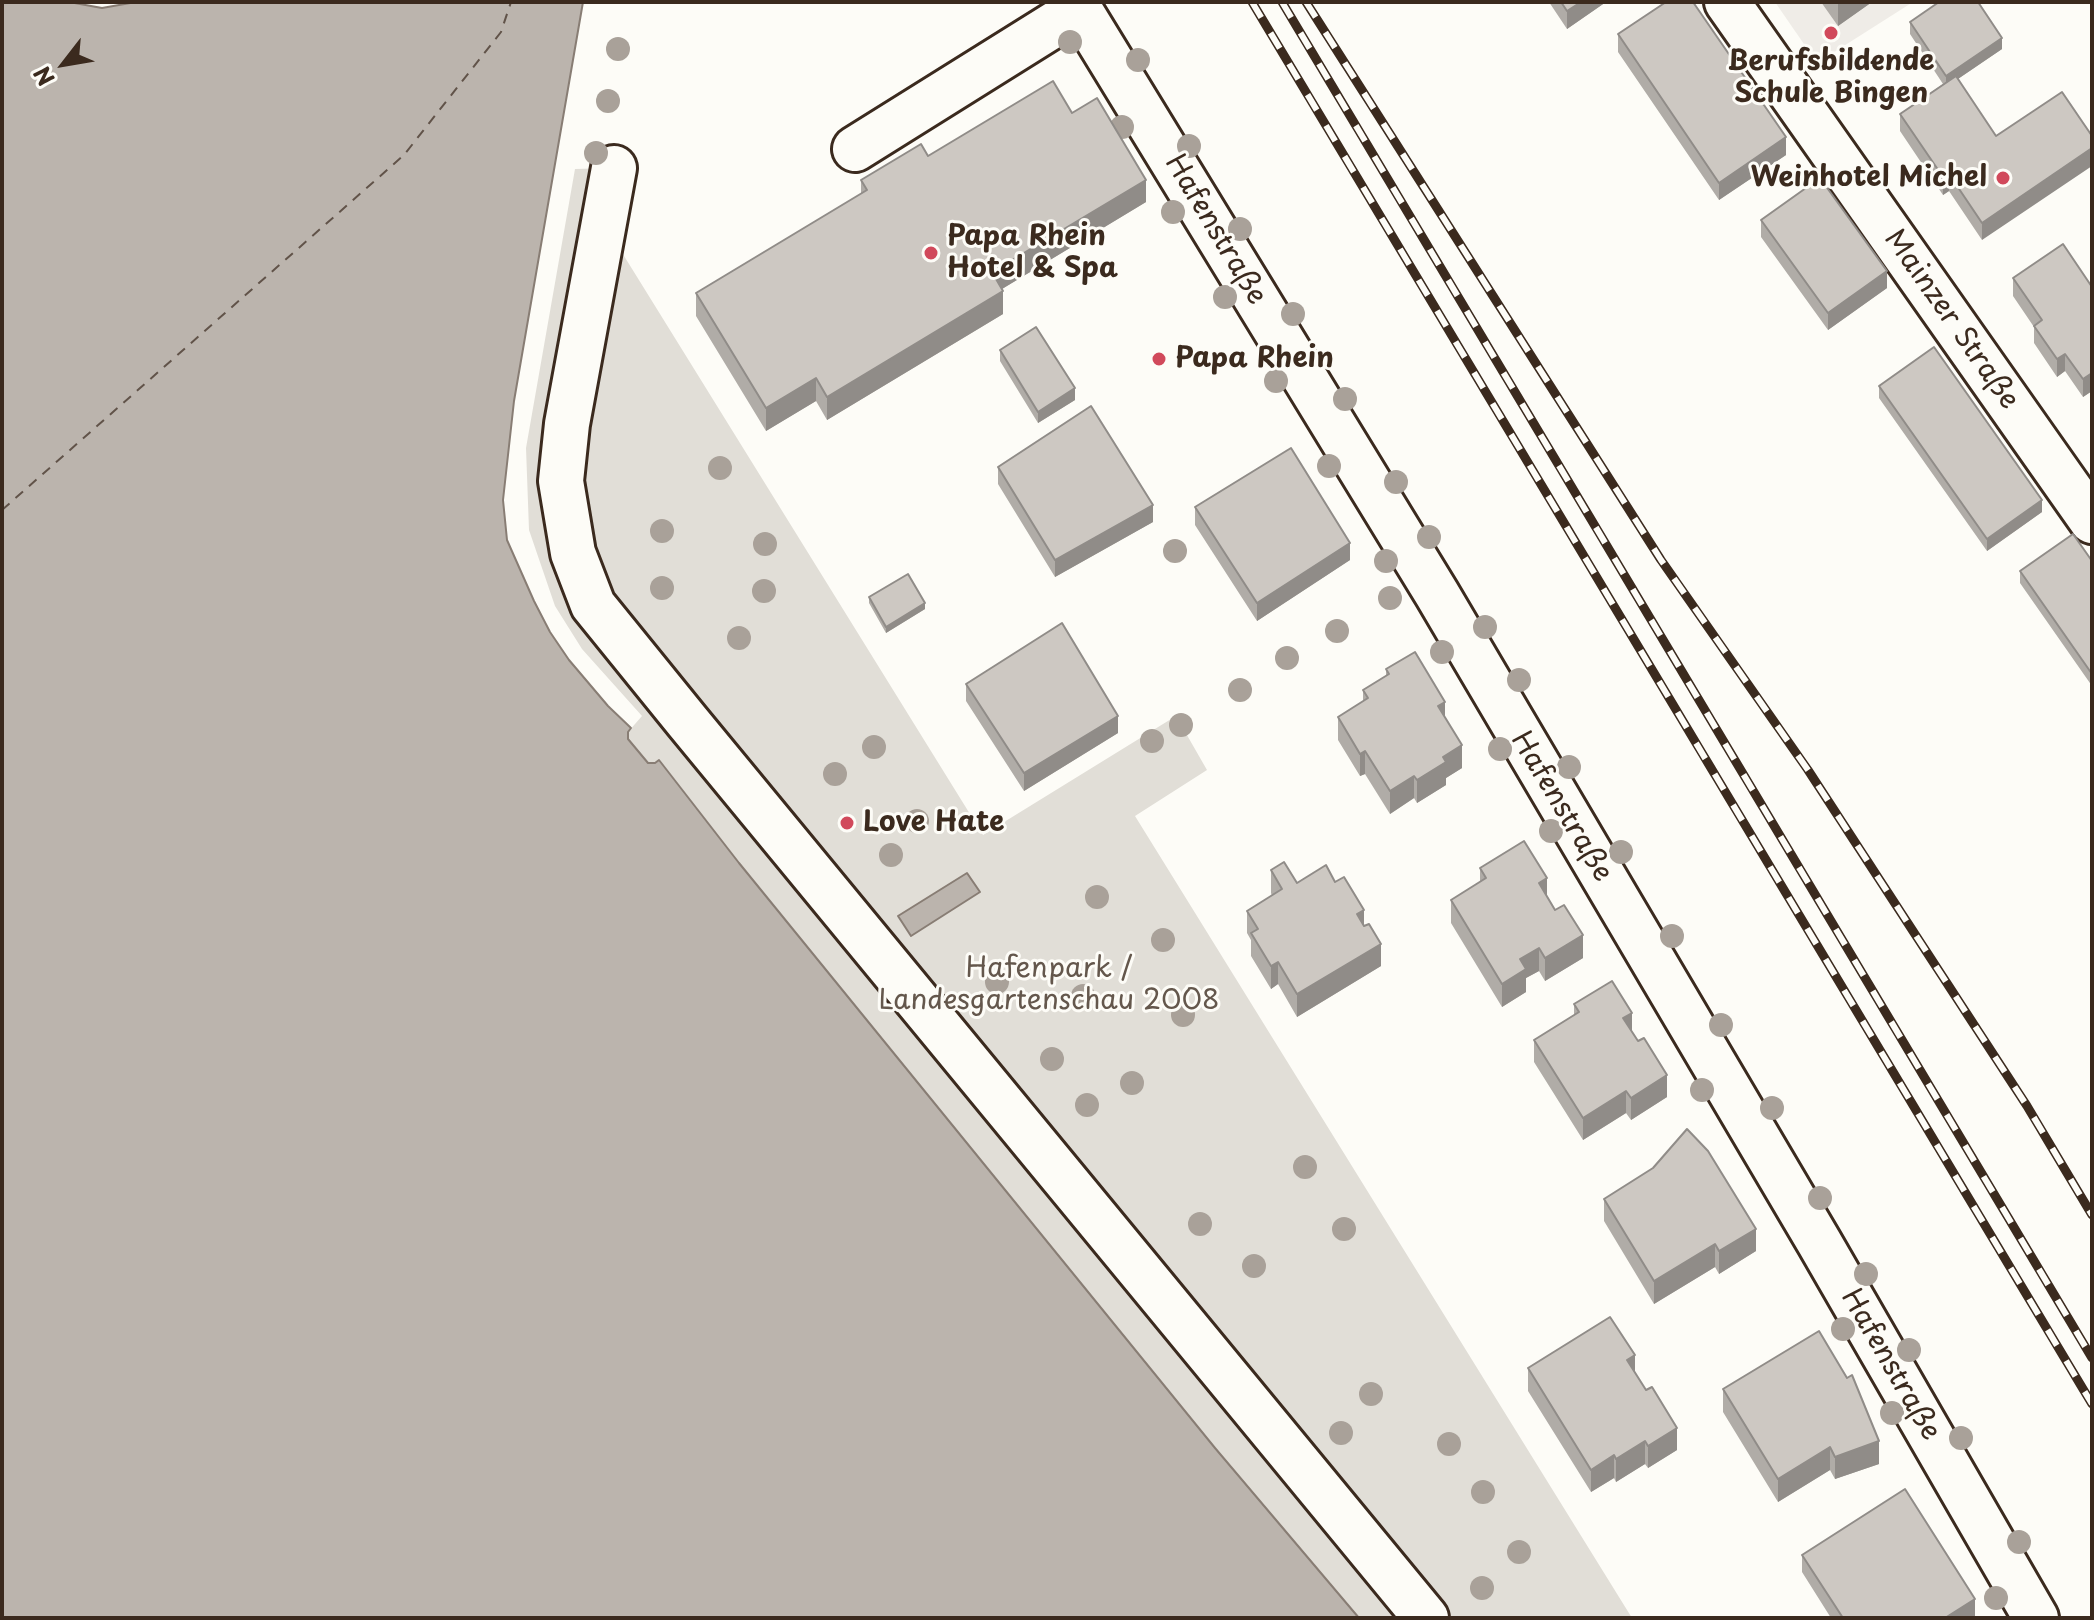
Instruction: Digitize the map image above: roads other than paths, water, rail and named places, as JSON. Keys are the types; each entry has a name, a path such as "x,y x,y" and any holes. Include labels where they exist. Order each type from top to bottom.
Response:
{"street":[{"name":"Mainzer Straße","path":"1727,2 2092,521"},
{"path":"855,149 1077,6"},
{"name":"Hafenstraße","path":"1077,6 1437,594 1819,1242 2036,1618"},
{"path":"614,168 568,416 561,481 573,553 593,605 1426,1618"}],"railway":[{"path":"1252,2 2092,1404"},
{"path":"1282,2 2092,1358"},
{"path":"1306,2 1661,560 1808,770 2027,1106 2092,1215"}],"place":[{"name":"Berufsbildende Schule Bingen","path":"1831,33"},
{"name":"Weinhotel Michel","path":"2003,178"},
{"name":"Papa Rhein Hotel & Spa","path":"931,253"},
{"name":"Papa Rhein","path":"1159,359"},
{"name":"Love Hate","path":"847,823"}],"park label":[{"name":"Hafenpark / Landesgartenschau 2008","path":"1049,985"}]}
